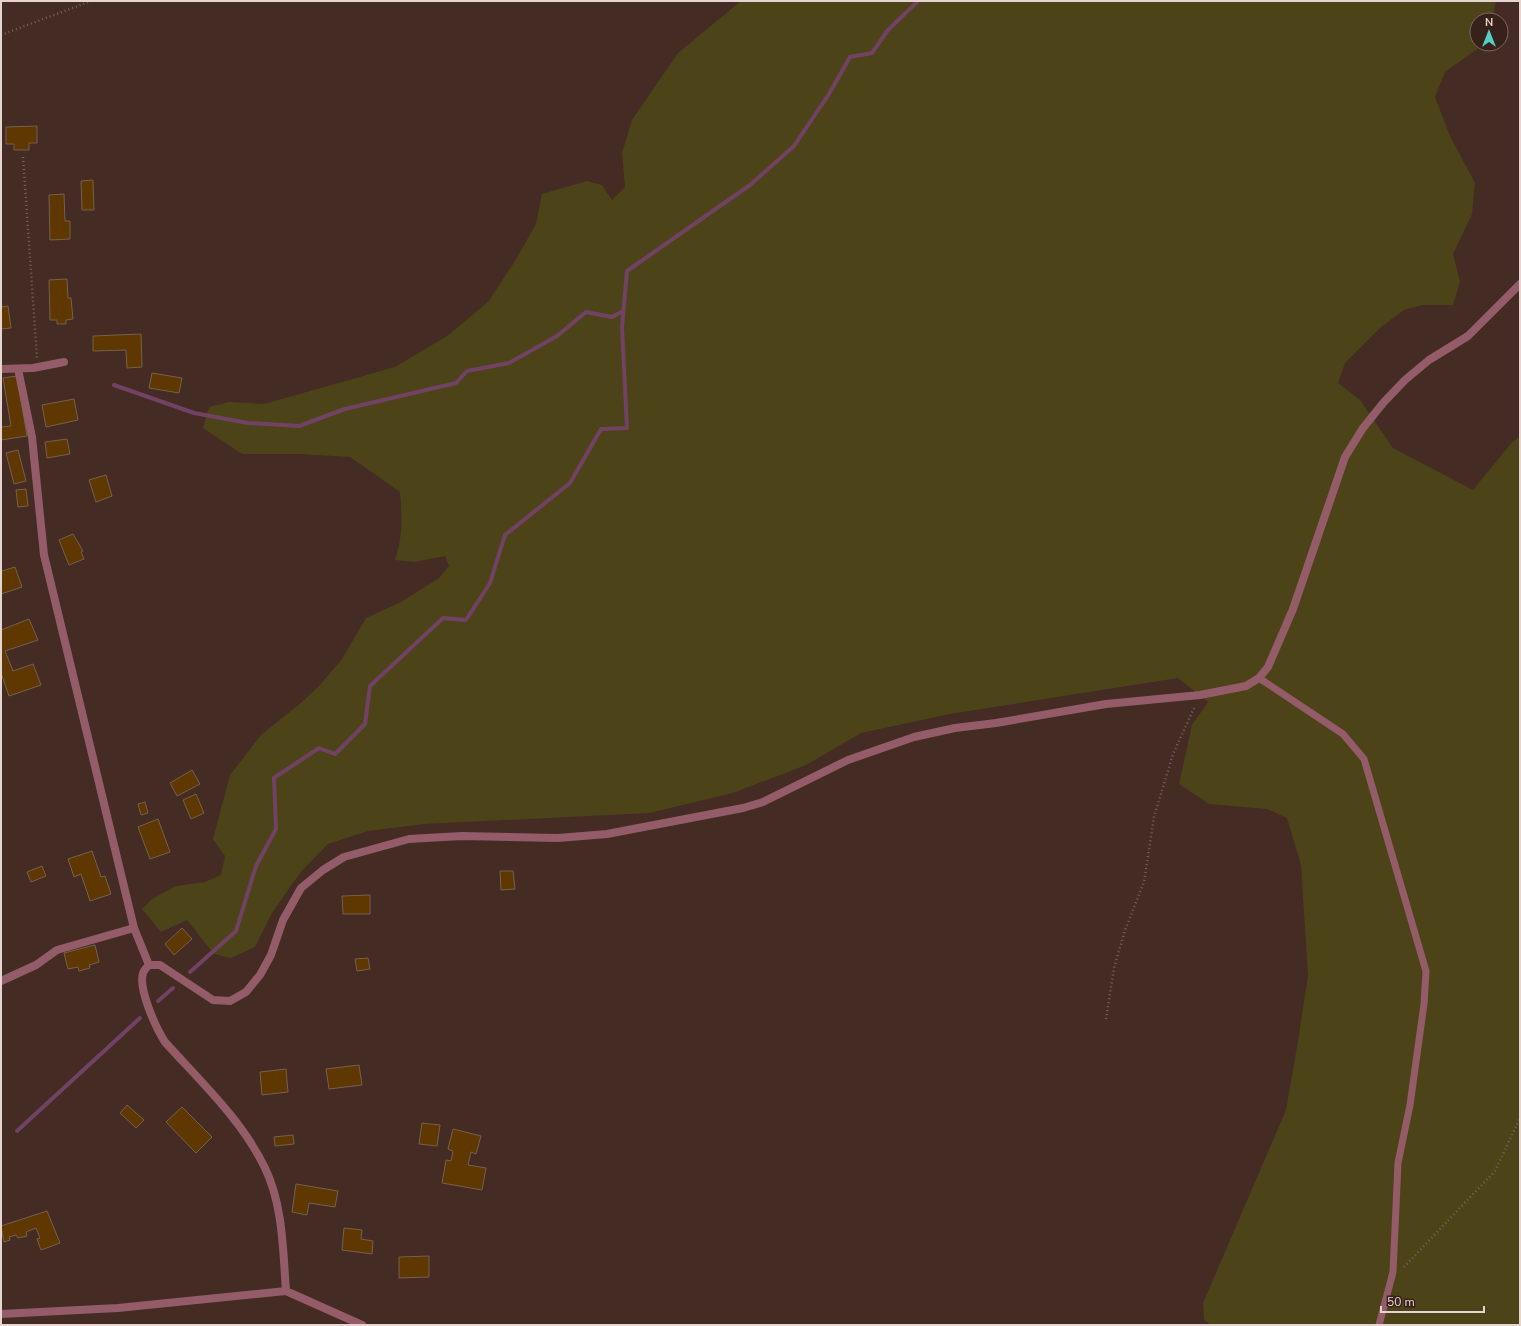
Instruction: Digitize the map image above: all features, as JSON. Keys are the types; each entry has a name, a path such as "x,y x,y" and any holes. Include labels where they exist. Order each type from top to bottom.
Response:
{"street":[{"path":"148,965 160,965 213,1000 230,1001 246,992 260,975 271,955 283,920 301,888 323,870 344,856 409,839 462,836 558,838 607,834 743,808 763,802 848,760 914,736 955,728 996,724 1106,704 1200,695 1246,686 1259,678 1268,667 1293,609 1345,457 1363,428 1384,402 1405,380 1429,360 1468,336 1520,284"},
{"path":"1,369 33,368 64,362"},
{"path":"18,369 32,436 44,555 134,928 148,965"},
{"path":"1,981 36,965 57,950 134,928"},
{"path":"148,965 143,973 149,1010 165,1042 242,1131 266,1169 275,1198 281,1228 286,1291"},
{"path":"1,1314 118,1308 286,1291 362,1325"}],"lane":[{"path":"1259,678 1343,734 1364,759 1426,971 1424,1004 1410,1105 1398,1163 1393,1272 1379,1325"}],"path":[{"path":"1,35 91,1"},
{"path":"23,157 37,358 33,368"},
{"path":"1106,1019 1116,962 1125,930 1144,882 1154,817 1173,754 1200,695"},
{"path":"1390,1283 1423,1245 1496,1171 1520,1118"}],"shaded area":[{"path":"741,1 1496,1 1494,12 1469,12 1469,52 1473,52 1445,72 1435,97 1450,136 1475,183 1472,214 1453,254 1460,282 1453,305 1422,305 1404,310 1381,327 1345,363 1338,383 1360,400 1393,448 1473,490 1513,441 1520,437 1520,1325 1211,1325 1204,1320 1203,1303 1286,1110 1308,976 1301,865 1287,818 1267,809 1209,804 1179,784 1192,725 1208,702 1178,678 950,714 861,733 806,765 733,793 649,813 424,824 368,831 328,844 300,873 272,913 255,947 231,958 214,954 187,920 161,932 142,909 152,899 176,886 205,882 221,875 225,856 213,839 230,775 261,735 302,702 320,685 342,659 366,618 401,602 439,578 449,566 445,556 414,562 395,560 398,551 401,526 400,492 350,457 300,454 242,454 203,428 209,407 229,402 264,404 395,367 447,336 488,302 515,261 536,224 542,194 587,181 602,185 612,200 625,187 622,153 632,120 678,53"}],"building":[{"path":"37,126 37,143 29,143 29,150 14,150 14,144 6,144 6,127"},
{"path":"93,180 94,210 82,210 81,181"},
{"path":"64,194 65,221 70,221 70,239 50,240 49,195"},
{"path":"67,279 68,298 71,298 73,319 66,320 66,324 57,324 57,320 50,320 49,280"},
{"path":"1,298 2,307 8,306 11,328 1,329"},
{"path":"141,334 142,367 127,368 126,350 93,351 93,336"},
{"path":"152,373 182,378 179,393 149,388"},
{"path":"17,376 27,436 1,440 1,427 11,426 3,378"},
{"path":"74,399 78,420 46,427 42,405"},
{"path":"67,439 70,454 47,458 45,442"},
{"path":"18,450 26,481 14,484 6,453"},
{"path":"106,475 112,496 96,502 89,480"},
{"path":"26,489 28,506 18,507 16,490"},
{"path":"73,534 83,551 81,552 84,559 69,565 59,540"},
{"path":"15,567 22,587 1,594 1,568 2,571"},
{"path":"29,619 38,640 5,651 13,671 33,664 41,685 9,696 1,673 1,630"},
{"path":"192,770 200,784 177,796 170,783"},
{"path":"196,794 204,813 191,819 183,800"},
{"path":"145,802 148,813 141,815 138,804"},
{"path":"158,819 170,852 150,859 138,827"},
{"path":"92,851 101,877 105,876 111,894 90,901 81,874 74,877 68,859"},
{"path":"42,866 46,876 31,882 27,872"},
{"path":"500,871 513,871 515,889 501,890"},
{"path":"370,895 370,914 343,914 342,896"},
{"path":"182,928 192,939 174,955 165,944"},
{"path":"95,945 99,962 89,965 90,968 79,971 78,967 68,969 64,953"},
{"path":"368,958 370,969 357,971 355,959"},
{"path":"359,1065 362,1085 329,1089 326,1069"},
{"path":"286,1069 288,1092 262,1095 260,1072"},
{"path":"127,1105 144,1120 136,1128 120,1113"},
{"path":"182,1107 212,1137 196,1153 166,1122"},
{"path":"422,1123 440,1125 437,1146 419,1144"},
{"path":"453,1129 481,1136 476,1154 471,1152 468,1165 486,1168 482,1190 442,1183 446,1160 451,1161 453,1151 448,1149"},
{"path":"293,1135 294,1144 275,1146 274,1137"},
{"path":"296,1184 338,1191 335,1207 309,1203 307,1215 292,1212"},
{"path":"47,1211 60,1243 41,1250 37,1239 40,1238 36,1228 26,1232 27,1236 18,1238 16,1235 9,1237 10,1240 4,1242 1,1226"},
{"path":"344,1228 362,1230 361,1239 373,1241 372,1254 342,1250"},
{"path":"429,1256 429,1277 399,1278 399,1257"}],"waterway":[{"path":"190,972 236,931 256,866 276,829 274,778 319,748 335,754 365,724 370,686 443,618 466,620 490,583 505,535 570,483 601,429 627,428 622,327 627,271 750,185 794,146 829,94 850,57 872,53 888,30 918,1"},
{"path":"114,385 194,413 248,423 299,426 345,409 456,383 467,371 509,363 557,336 586,312 612,317 623,311"},
{"path":"158,1001 173,988"},
{"path":"17,1131 140,1018"}]}
